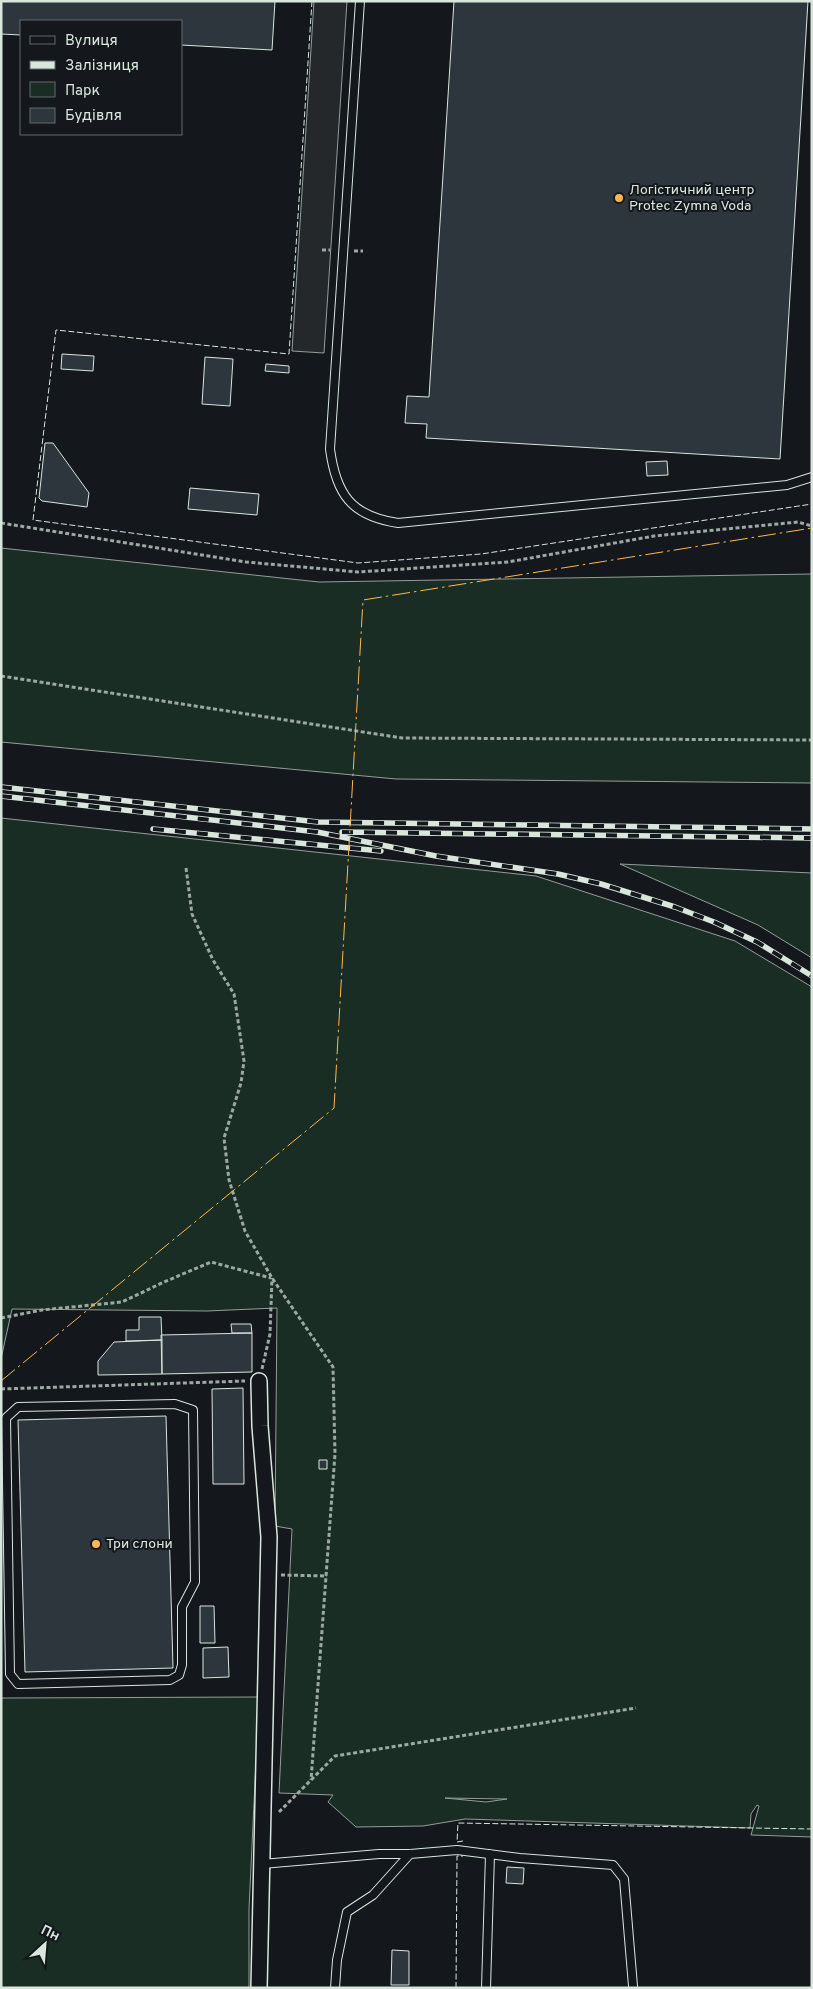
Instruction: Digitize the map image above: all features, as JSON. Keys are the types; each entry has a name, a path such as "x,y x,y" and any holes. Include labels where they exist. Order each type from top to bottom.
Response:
{"street":[{"path":"259,1381 260,1426 269,1537 259,1988"}],"lane":[{"path":"360,1 330,449 333,469 340,489 354,506 372,518 398,523 787,485 812,477"},
{"path":"175,1404 193,1410 195,1582 182,1607 182,1665 180,1675 170,1680 18,1684 10,1674 4,1529 6,1418 18,1407 175,1404"},
{"path":"262,1864 379,1854 410,1854 457,1850 613,1864 624,1879 633,1986"},
{"path":"335,1988 337,1960 347,1912 373,1895 410,1854"},
{"path":"486,1988 490,1854"}],"path":[{"path":"322,250 330,250"},
{"path":"354,251 363,251"},
{"path":"1,523 246,562 358,572 508,562 654,536 798,522 812,526"},
{"path":"1,676 402,738 812,740"},
{"path":"186,868 192,914 213,960 234,994 244,1062 241,1082 224,1138 229,1180 245,1232 272,1278 333,1367 335,1454 311,1780"},
{"path":"1,1318 42,1310 122,1302 211,1262 272,1278"},
{"path":"1,1389 259,1381 270,1334 272,1278"},
{"path":"268,1575 327,1576"},
{"path":"263,1827 335,1756 636,1708"}],"green space":[{"path":"1,548 319,582 812,574 812,783 396,779 1,742"},
{"path":"1,818 536,876 735,941 812,987 812,1837 751,1835 759,1806 757,1805 751,1814 750,1828 465,1819 423,1826 356,1827 328,1802 333,1795 279,1793 292,1529 275,1526 277,1308 207,1311 12,1309 1,1359","holes":["445,1798 507,1799 486,1802"]},
{"path":"620,864 812,873 812,958 758,925"},
{"path":"259,1697 249,1909 249,1988 1,1988 1,1698"}],"shaded area":[{"path":"314,1 347,1 324,353 292,351"}],"building":[{"path":"1,1 275,1 272,50 182,45 182,20 20,20 20,35 1,34"},
{"name":"Логістичний центр Protec Zymna Voda","path":"454,1 808,1 780,459 426,438 427,424 405,423 407,396 429,397"},
{"path":"62,354 94,356 93,371 61,369"},
{"path":"205,357 233,359 230,406 202,404"},
{"path":"266,364 289,366 289,373 265,371"},
{"path":"45,443 53,443 89,493 87,507 42,501 39,498"},
{"path":"667,461 668,475 647,476 646,462"},
{"path":"190,488 259,494 257,515 188,509"},
{"path":"139,1317 161,1317 162,1340 126,1341 126,1330 139,1330"},
{"path":"231,1324 251,1324 252,1333 232,1333"},
{"path":"252,1333 252,1372 162,1374 161,1335"},
{"path":"162,1340 162,1374 98,1375 98,1361 114,1342"},
{"path":"243,1388 244,1484 213,1484 212,1389"},
{"name":"Три слони","path":"166,1416 173,1668 25,1672 18,1420"},
{"path":"319,1460 327,1460 327,1469 319,1469"},
{"path":"200,1606 214,1606 215,1643 200,1643"},
{"path":"228,1647 229,1677 203,1678 203,1648"},
{"path":"507,1867 524,1868 523,1884 506,1883"},
{"path":"392,1950 409,1951 409,1985 391,1985"}],"railway":[{"path":"1,787 318,822 812,829"},
{"path":"1,796 317,832 436,856 558,874 601,884 675,907 714,922 757,942 812,976"},
{"path":"153,829 381,851"},
{"path":"342,832 812,838"}],"fence":[{"path":"312,1 289,354 56,330 33,520 358,563 481,554 812,504"},
{"path":"463,1841 457,1842 458,1823 812,1829"},
{"path":"456,1988 457,1856 463,1856"}],"power":[{"path":"1,1381 334,1108 363,600 812,528"}],"place":[{"name":"Логістичний центр Protec Zymna Voda","path":"619,198"},
{"name":"Три слони","path":"96,1544"}]}
